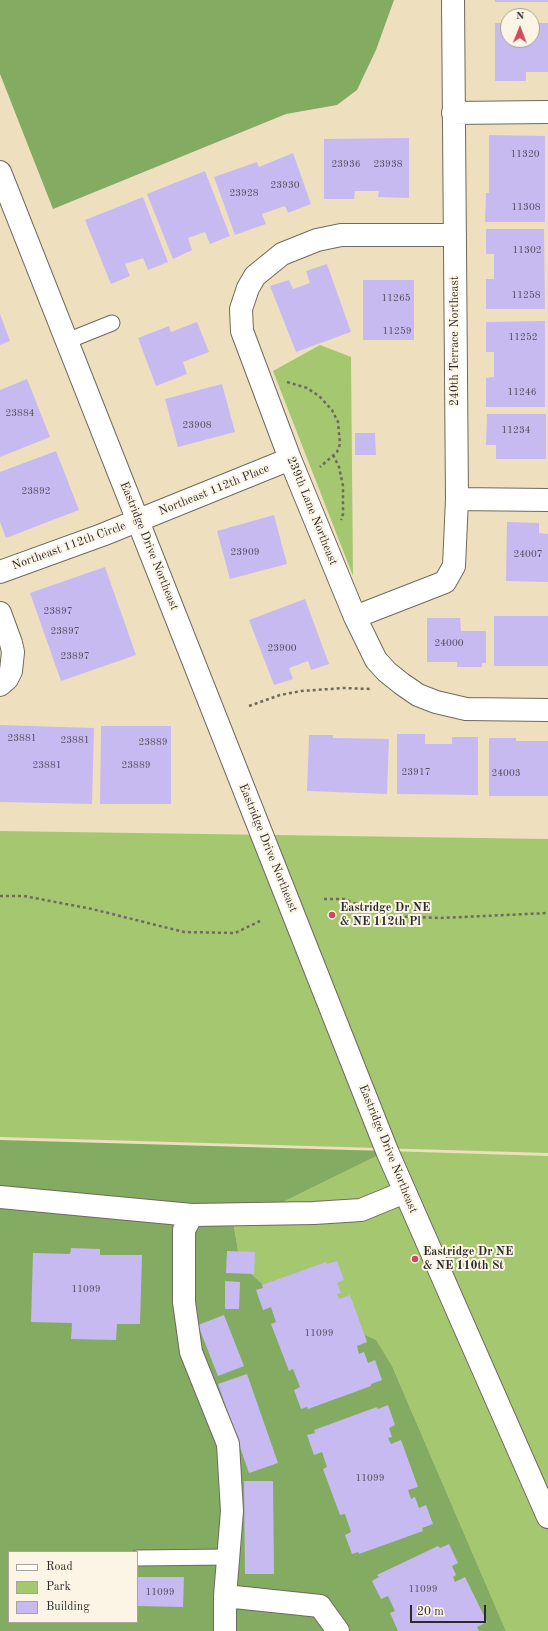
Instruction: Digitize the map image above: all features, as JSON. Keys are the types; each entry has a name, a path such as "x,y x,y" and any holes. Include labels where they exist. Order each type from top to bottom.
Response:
{"street":[{"name":"240th Terrace Northeast","path":"355,617 445,582 454,566 457,499 453,0"},
{"path":"453,113 548,112"},
{"name":"Eastridge Drive Northeast","path":"0,172 6,205 67,341 387,1151 548,1517"},
{"name":"239th Lane Northeast","path":"455,235 342,235 317,240 282,254 255,276 248,288 241,309 242,331 290,459 355,617 376,660 387,672 418,696 436,702 466,709 548,710"},
{"name":"Northeast 112th Place","path":"138,520 290,459"},
{"path":"457,499 548,500"},
{"name":"Northeast 112th Circle","path":"0,572 102,535 138,520"},
{"path":"0,614 13,652 11,671 7,679 0,685"},
{"path":"0,1197 192,1215 314,1213 361,1210 405,1192"},
{"path":"192,1215 184,1230 184,1302 191,1352 228,1444 232,1511 225,1596 225,1631"},
{"path":"225,1596 320,1606 338,1631"}],"lane":[{"path":"67,341 112,323"},
{"path":"138,1558 228,1557"}],"path":[{"path":"284,381 307,388 319,396 332,410 338,422 340,444 337,452 325,461 316,471"},
{"path":"333,455 339,467 343,486 344,514 340,523"},
{"path":"249,706 280,695 301,691 344,688 374,689"},
{"path":"0,896 24,896 92,909 184,932 235,933 260,921"},
{"path":"324,898 344,899 387,916 441,918 548,913"}],"green space":[{"path":"0,0 394,0 376,50 357,90 337,105 286,114 53,209 0,74"},
{"path":"320,345 351,357 353,576 273,371"},
{"path":"0,831 548,839 548,1153 0,1137"},
{"path":"0,1140 387,1151 234,1226 240,1263 276,1297 376,1340 393,1368 506,1631 0,1631"},
{"path":"387,1151 548,1156 548,1631 506,1631 393,1368 276,1297 240,1263 234,1226"}],"building":[{"path":"495,0 548,0 548,2 495,2"},
{"path":"495,23 500,23 500,48 540,48 540,23 548,23 548,72 526,72 526,81 495,81"},
{"path":"489,135 545,136 545,222 485,222 486,193 489,193"},
{"path":"409,138 409,198 378,197 379,191 355,191 354,199 324,199 324,139"},
{"path":"293,153 311,204 288,213 285,206 262,214 266,224 235,235 214,177 257,162 259,167"},
{"path":"205,171 230,236 210,244 205,232 188,238 192,250 173,259 147,194"},
{"path":"143,197 168,262 148,270 143,258 125,264 130,276 111,284 85,220"},
{"path":"486,229 544,229 545,309 486,309 486,279 494,279 494,254 486,254"},
{"path":"327,264 351,332 296,352 270,286 289,280 293,289 310,283 306,271"},
{"path":"363,280 414,280 414,340 363,340"},
{"path":"0,314 10,341 0,345"},
{"path":"545,321 545,407 486,407 486,378 494,377 494,352 486,352 486,322"},
{"path":"197,322 209,352 183,362 187,374 156,386 138,338 169,326 171,332"},
{"path":"27,379 50,437 0,457 0,390"},
{"path":"222,384 235,432 178,447 165,399"},
{"path":"487,414 546,414 546,459 496,459 496,445 486,445"},
{"path":"355,433 375,433 376,455 355,455"},
{"path":"56,451 79,510 6,538 0,522 0,472"},
{"path":"274,515 287,564 230,579 217,531"},
{"path":"507,522 539,523 539,533 548,534 548,582 506,581"},
{"path":"105,567 136,655 61,681 30,593"},
{"path":"305,599 329,664 311,670 308,661 289,668 293,679 274,685 249,620"},
{"path":"494,616 548,616 548,666 494,666"},
{"path":"427,618 460,618 461,631 486,631 486,663 482,663 482,667 457,667 457,662 427,662"},
{"path":"0,725 94,728 92,804 0,802"},
{"path":"101,726 171,726 171,804 100,804"},
{"path":"397,734 425,734 425,744 452,744 452,737 478,737 478,795 397,794"},
{"path":"309,735 333,735 333,738 389,739 387,794 307,791"},
{"path":"489,738 516,738 516,741 548,741 548,796 489,796"},
{"path":"71,1248 100,1249 100,1255 142,1255 140,1324 117,1324 116,1340 71,1339 72,1323 31,1322 33,1253 70,1254"},
{"path":"227,1251 255,1252 254,1274 226,1273"},
{"path":"337,1261 344,1280 337,1283 341,1293 337,1294 339,1299 350,1295 367,1342 357,1346 359,1354 364,1352 368,1363 375,1360 382,1380 371,1384 371,1386 308,1409 307,1407 301,1409 294,1390 300,1387 293,1369 289,1371 271,1324 276,1322 271,1307 263,1310 256,1290 263,1288 262,1285 326,1262 327,1264"},
{"path":"225,1281 240,1282 239,1309 225,1309"},
{"path":"224,1315 244,1366 218,1376 198,1325"},
{"path":"247,1374 278,1463 249,1473 218,1384"},
{"path":"388,1405 395,1425 389,1428 392,1437 388,1438 391,1444 401,1440 418,1487 408,1490 411,1499 415,1497 419,1508 426,1505 433,1524 422,1528 423,1531 359,1554 358,1552 352,1554 345,1535 351,1532 345,1514 340,1515 323,1469 327,1467 322,1452 314,1455 307,1435 315,1433 314,1430 377,1407 378,1409"},
{"path":"244,1481 273,1481 274,1574 245,1574"},
{"path":"449,1544 458,1563 452,1566 456,1575 453,1577 455,1582 465,1577 487,1622 477,1627 479,1631 398,1631 390,1613 395,1611 388,1596 381,1599 372,1581 379,1577 377,1575 438,1546 440,1548"},
{"path":"138,1577 184,1577 183,1607 138,1606"}],"place":[{"name":"Eastridge Dr NE & NE 112th Pl","path":"332,915"},
{"name":"Eastridge Dr NE & NE 110th St","path":"415,1259"}]}
